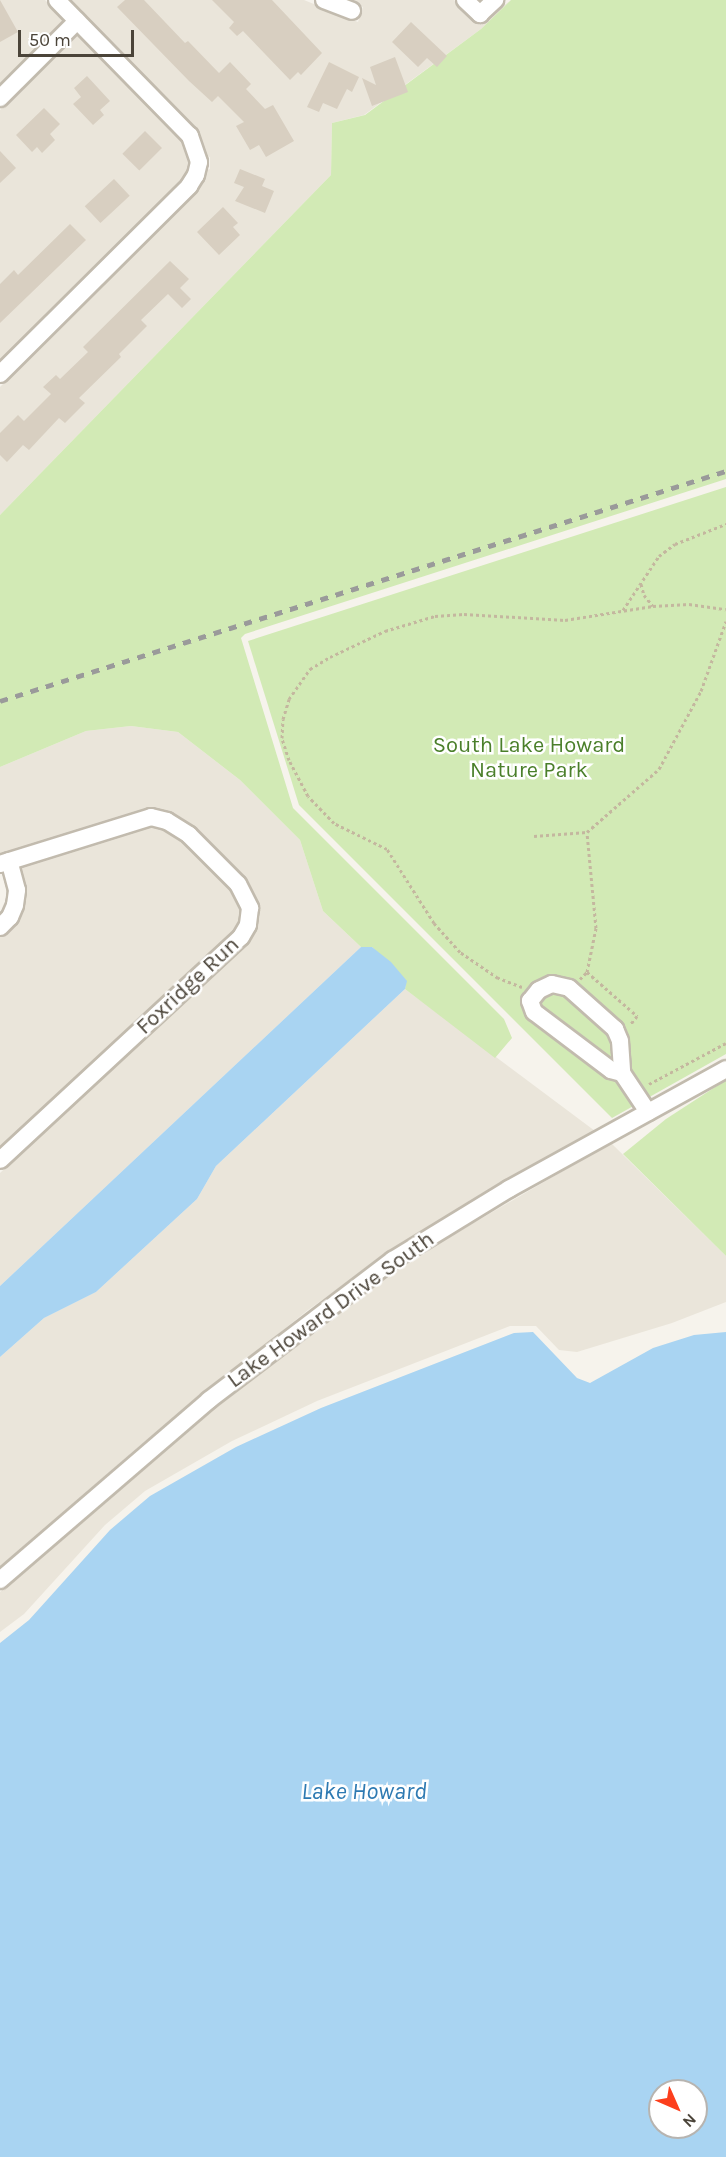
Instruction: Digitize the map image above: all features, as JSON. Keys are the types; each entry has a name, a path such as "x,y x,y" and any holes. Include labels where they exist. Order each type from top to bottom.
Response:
{"street":[{"path":"0,374 189,186 196,176 200,162 190,136 57,0"},
{"path":"324,0 352,11"},
{"path":"465,0 480,14 495,0"},
{"path":"0,98 77,21"},
{"name":"Foxridge Run","path":"0,1160 241,937 248,925 250,908 238,884 189,835 179,826 156,818 140,819 5,863"},
{"path":"0,927 10,917 17,890 5,863"},
{"path":"622,1073 611,1070 534,1012 530,1001 539,990 552,984 569,988 615,1029 620,1041 622,1073 648,1112"},
{"name":"Lake Howard Drive South","path":"0,1580 209,1400 393,1260 509,1190 726,1069"}],"path":[{"path":"622,611 659,556 675,544 726,524"},
{"path":"641,584 652,606"},
{"path":"526,983 521,987 498,978 460,952 434,923 387,849 334,823 308,796 289,760 282,738 283,719 289,699 310,669 359,642 413,621 435,616 464,614 565,620 652,606 689,604 726,609"},
{"path":"534,836 587,832 659,769 701,691 726,621"},
{"path":"577,982 587,972 596,928 587,832"},
{"path":"650,1085 726,1043"}],"shaded area":[{"path":"0,0 45,0 65,20 0,85"},
{"path":"68,0 304,0 358,22 363,7 346,0 454,0 474,20 486,20 511,0 481,29 364,115 332,123 331,175 0,515 0,387 195,192 207,170 210,169 210,157 206,156 196,130"},
{"path":"78,33 183,140 191,161 182,180 0,362 0,110"},
{"path":"131,726 178,732 240,780 300,840 323,911 361,947 0,1286 0,1173 249,942 256,928 258,905 243,879 195,829 182,818 168,812 152,809 136,811 0,854 0,767 86,731"},
{"path":"152,826 175,833 231,889 242,908 239,922 234,932 0,1148 0,937 18,921 24,907 26,892 20,867"},
{"path":"405,989 595,1131 388,1253 308,1310 138,1447 0,1568 0,1357 44,1318 96,1292 197,1199 216,1166"},
{"path":"611,1143 726,1256 726,1302 672,1323 577,1352 559,1350 536,1326 510,1326 317,1401 232,1441 145,1491 105,1525 24,1614 0,1632 0,1592 215,1406 398,1267"}],"green space":[{"path":"511,0 726,0 726,479 245,634 241,638 293,808 504,1019 512,1038 495,1058 405,989 406,981 372,947 361,947 323,911 300,840 240,780 178,732 131,726 86,731 0,767 0,515 331,175 332,123 365,115 481,29"},
{"name":"South Lake Howard Nature Park","path":"726,487 726,1054 612,1118 299,805 248,641"},
{"path":"726,1080 726,1256 623,1154 666,1119"}],"water":[{"path":"361,947 372,947 391,962 407,981 405,989 216,1166 197,1199 96,1292 44,1318 0,1357 0,1286"},
{"name":"Lake Howard","path":"533,1332 577,1378 590,1383 653,1348 694,1335 726,1332 726,2157 0,2157 0,1643 29,1620 110,1530 150,1496 236,1447 321,1408 514,1333"}],"building":[{"path":"0,0 18,32 0,42"},
{"path":"125,0 144,0 185,43 188,41 219,73 230,62 251,84 246,89 265,109 273,105 294,141 266,157 259,145 250,150 236,126 244,122 218,96 212,102 189,81 117,7"},
{"path":"212,0 272,0 322,53 301,75 298,72 290,80 243,31 237,36 229,28 234,22"},
{"path":"411,22 447,56 437,67 427,58 418,67 392,42"},
{"path":"395,57 408,92 372,106 362,78 376,85 370,67"},
{"path":"329,62 359,77 352,92 347,89 337,109 323,103 319,112 307,107"},
{"path":"87,76 110,101 100,110 104,115 93,125 73,104 81,97 74,88"},
{"path":"44,108 60,124 50,134 55,140 42,153 37,147 32,152 16,135"},
{"path":"145,131 162,148 139,171 122,154"},
{"path":"0,151 16,168 0,183"},
{"path":"240,169 265,179 262,186 274,191 265,213 235,201 244,187 234,183"},
{"path":"114,179 130,196 100,223 85,206"},
{"path":"223,207 238,223 233,227 240,235 219,255 197,232"},
{"path":"70,224 86,240 0,323 0,284 14,270 18,275"},
{"path":"170,261 189,279 180,288 191,299 182,308 168,294 141,320 147,326 119,354 121,357 79,398 85,403 65,423 59,418 29,450 23,445 7,462 0,455 0,433 18,415 24,421 51,394 43,387 56,375 60,379 88,352 83,347"}],"railway":[{"path":"0,701 726,471"}]}
